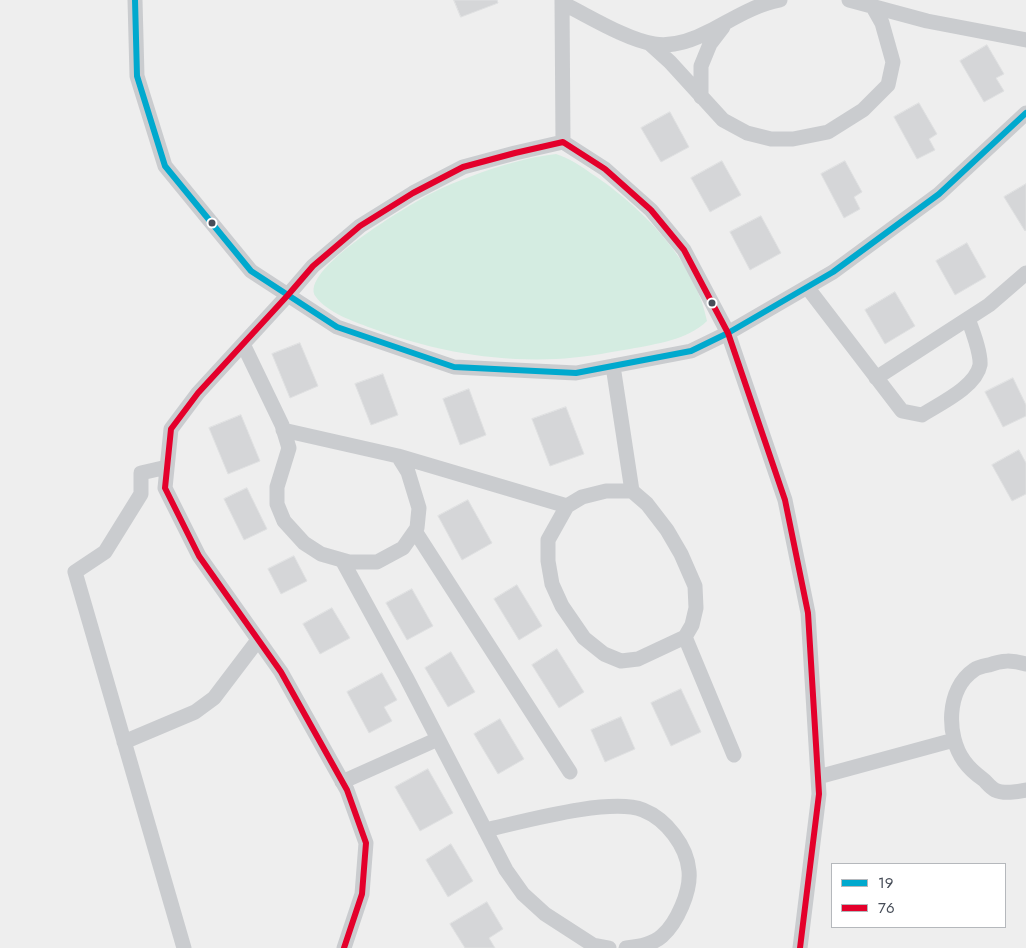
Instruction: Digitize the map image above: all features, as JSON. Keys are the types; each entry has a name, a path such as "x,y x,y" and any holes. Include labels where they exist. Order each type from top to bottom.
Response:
{"street":[{"path":"135,0 137,76 165,166 250,270 337,327 454,367 576,373 691,351 728,333 833,272 939,194 1026,113"},
{"path":"562,142 562,2 630,37 655,44 681,43 708,32 744,12 780,0"},
{"path":"849,0 927,21 1026,40"},
{"path":"649,43 723,120 747,133 771,139 793,139 828,132 863,110 888,85 894,62 882,23 873,6"},
{"path":"702,97 701,66 710,44 727,21"},
{"path":"344,948 362,894 366,843 347,790 281,672 199,556 165,488 171,430 198,393 288,295 312,266 360,226 413,192 463,167 562,142 605,169 652,210 684,250 728,333 785,500 808,613 819,794 800,948"},
{"path":"876,378 989,306 1026,273"},
{"path":"807,287 902,411 922,415 953,396 975,377 980,364 974,332 968,319"},
{"path":"243,344 283,430 289,448 277,487 277,504 284,521 304,543 321,554 350,562 377,562 403,548 417,528 419,508 408,472 398,456"},
{"path":"613,366 632,490 647,504 667,530 681,554 695,586 696,608 692,625 685,637 638,659 621,661 604,654 584,638 562,606 552,584 548,561 548,540 567,506 582,497 606,491 632,490"},
{"path":"283,430 398,456 567,506"},
{"path":"167,467 141,473 141,494 105,552 75,572 184,948"},
{"path":"415,531 570,772"},
{"path":"342,560 506,870 523,894 544,914 593,945 609,948"},
{"path":"685,637 734,755"},
{"path":"124,742 195,712 214,698 258,640"},
{"path":"1026,664 1013,660 997,662 974,670 964,681 953,699 951,717 954,740 964,760 996,791 1016,792 1026,790"},
{"path":"342,782 438,739"},
{"path":"818,777 954,740"},
{"path":"485,830 581,809 619,807 642,809 658,818 672,832 684,851 689,872 688,888 677,917 661,937 642,946 626,948"}],"green space":[{"path":"556,154 575,162 611,187 664,237 679,257 691,278 701,299 707,321 690,333 661,343 565,358 508,359 462,353 393,336 341,316 327,308 316,297 314,286 323,271 338,256 380,224 419,200 451,184 492,169 545,155"}],"building":[{"path":"454,0 497,0 498,3 461,17"},
{"path":"987,45 1004,74 996,78 1004,91 984,102 960,61"},
{"path":"919,103 937,134 929,139 935,150 917,159 894,117"},
{"path":"670,112 689,147 661,162 641,128"},
{"path":"722,161 741,195 710,212 691,178"},
{"path":"845,161 862,192 854,197 860,209 844,218 821,174"},
{"path":"1026,184 1026,230 1025,231 1004,197"},
{"path":"761,216 781,253 750,270 730,232"},
{"path":"967,243 986,277 955,295 936,261"},
{"path":"895,292 915,326 885,344 865,310"},
{"path":"300,343 318,386 290,398 272,354"},
{"path":"383,374 398,415 371,425 355,384"},
{"path":"1013,378 1026,405 1026,416 1003,427 985,392"},
{"path":"469,389 486,435 460,445 443,399"},
{"path":"566,407 584,454 550,466 532,419"},
{"path":"241,415 260,461 228,474 209,428"},
{"path":"1019,450 1026,463 1026,494 1012,501 992,465"},
{"path":"247,488 267,529 244,540 224,499"},
{"path":"468,500 492,543 462,560 438,516"},
{"path":"294,556 307,581 281,594 268,569"},
{"path":"517,585 542,626 519,640 494,599"},
{"path":"412,589 433,626 407,640 386,603"},
{"path":"332,608 350,638 320,654 303,624"},
{"path":"557,649 584,692 559,708 532,665"},
{"path":"451,652 475,692 448,707 425,668"},
{"path":"382,673 397,700 384,707 392,721 369,733 347,692"},
{"path":"681,689 701,732 671,746 651,703"},
{"path":"621,717 635,749 605,762 591,730"},
{"path":"500,719 524,759 498,774 474,734"},
{"path":"428,769 453,813 420,831 395,787"},
{"path":"451,844 473,881 448,897 426,860"},
{"path":"487,902 503,929 489,938 495,948 465,948 450,924"}],"transit line":[{"name":"19","path":"135,0 137,76 165,166 251,271 337,327 454,367 576,373 691,351 728,333 833,272 939,194 1026,113"},
{"name":"76","path":"344,948 362,894 366,843 347,790 281,672 199,556 165,488 171,429 198,393 313,266 360,226 413,193 463,167 563,142 605,169 651,210 684,250 728,333 785,500 808,613 819,794 800,948"}]}
